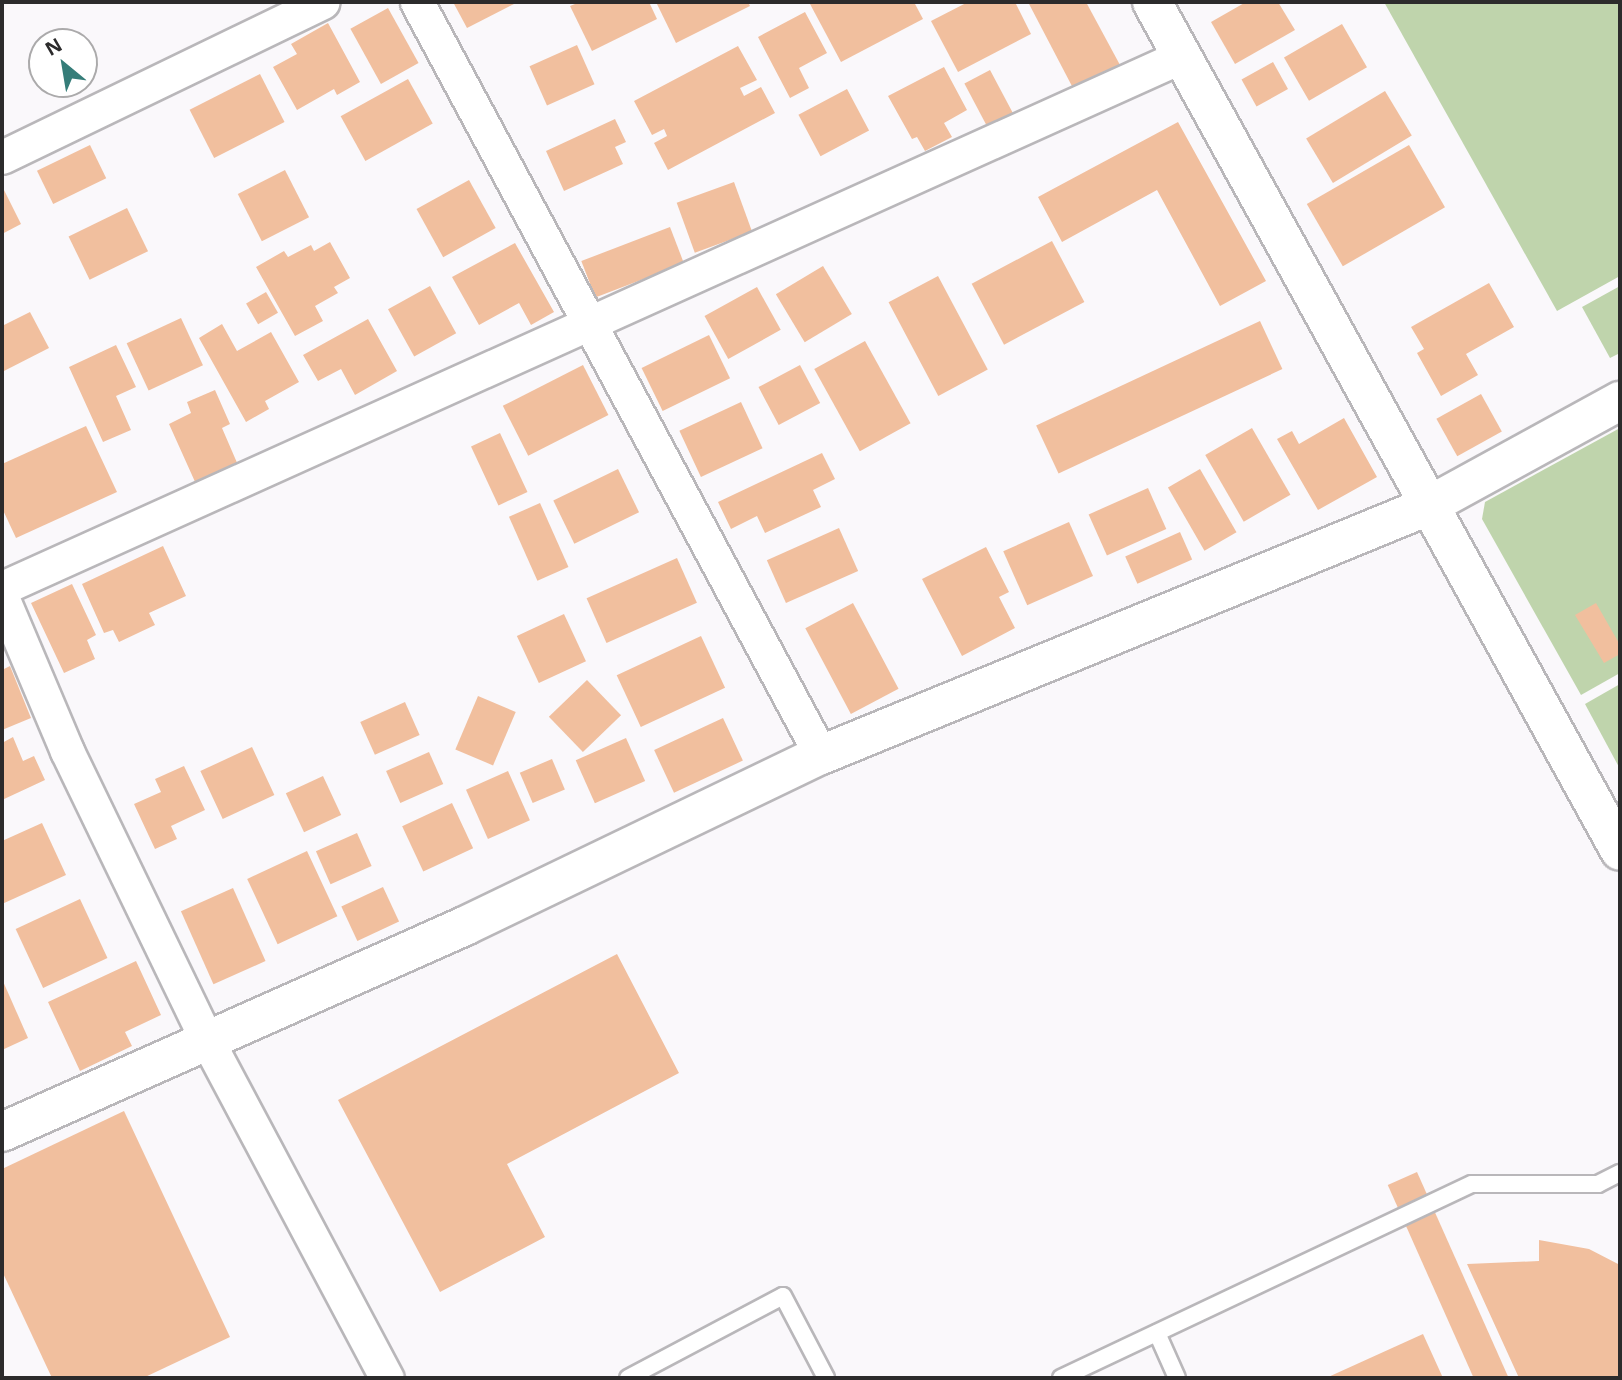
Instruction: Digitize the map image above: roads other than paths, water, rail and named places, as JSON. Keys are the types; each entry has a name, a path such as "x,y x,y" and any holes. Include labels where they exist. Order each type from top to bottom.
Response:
{"street":[{"path":"2,157 323,2"},
{"path":"417,2 821,755"},
{"path":"1152,2 1620,851"},
{"path":"2,588 590,327 1182,56"},
{"path":"2,1132 465,926 821,755 1428,506 1620,401"},
{"path":"2,597 67,751 207,1040 383,1377"}],"lane":[{"path":"1061,1378 1472,1184 1598,1184 1620,1173"},
{"path":"628,1378 783,1296 826,1378"},
{"path":"1157,1333 1177,1378"}]}
